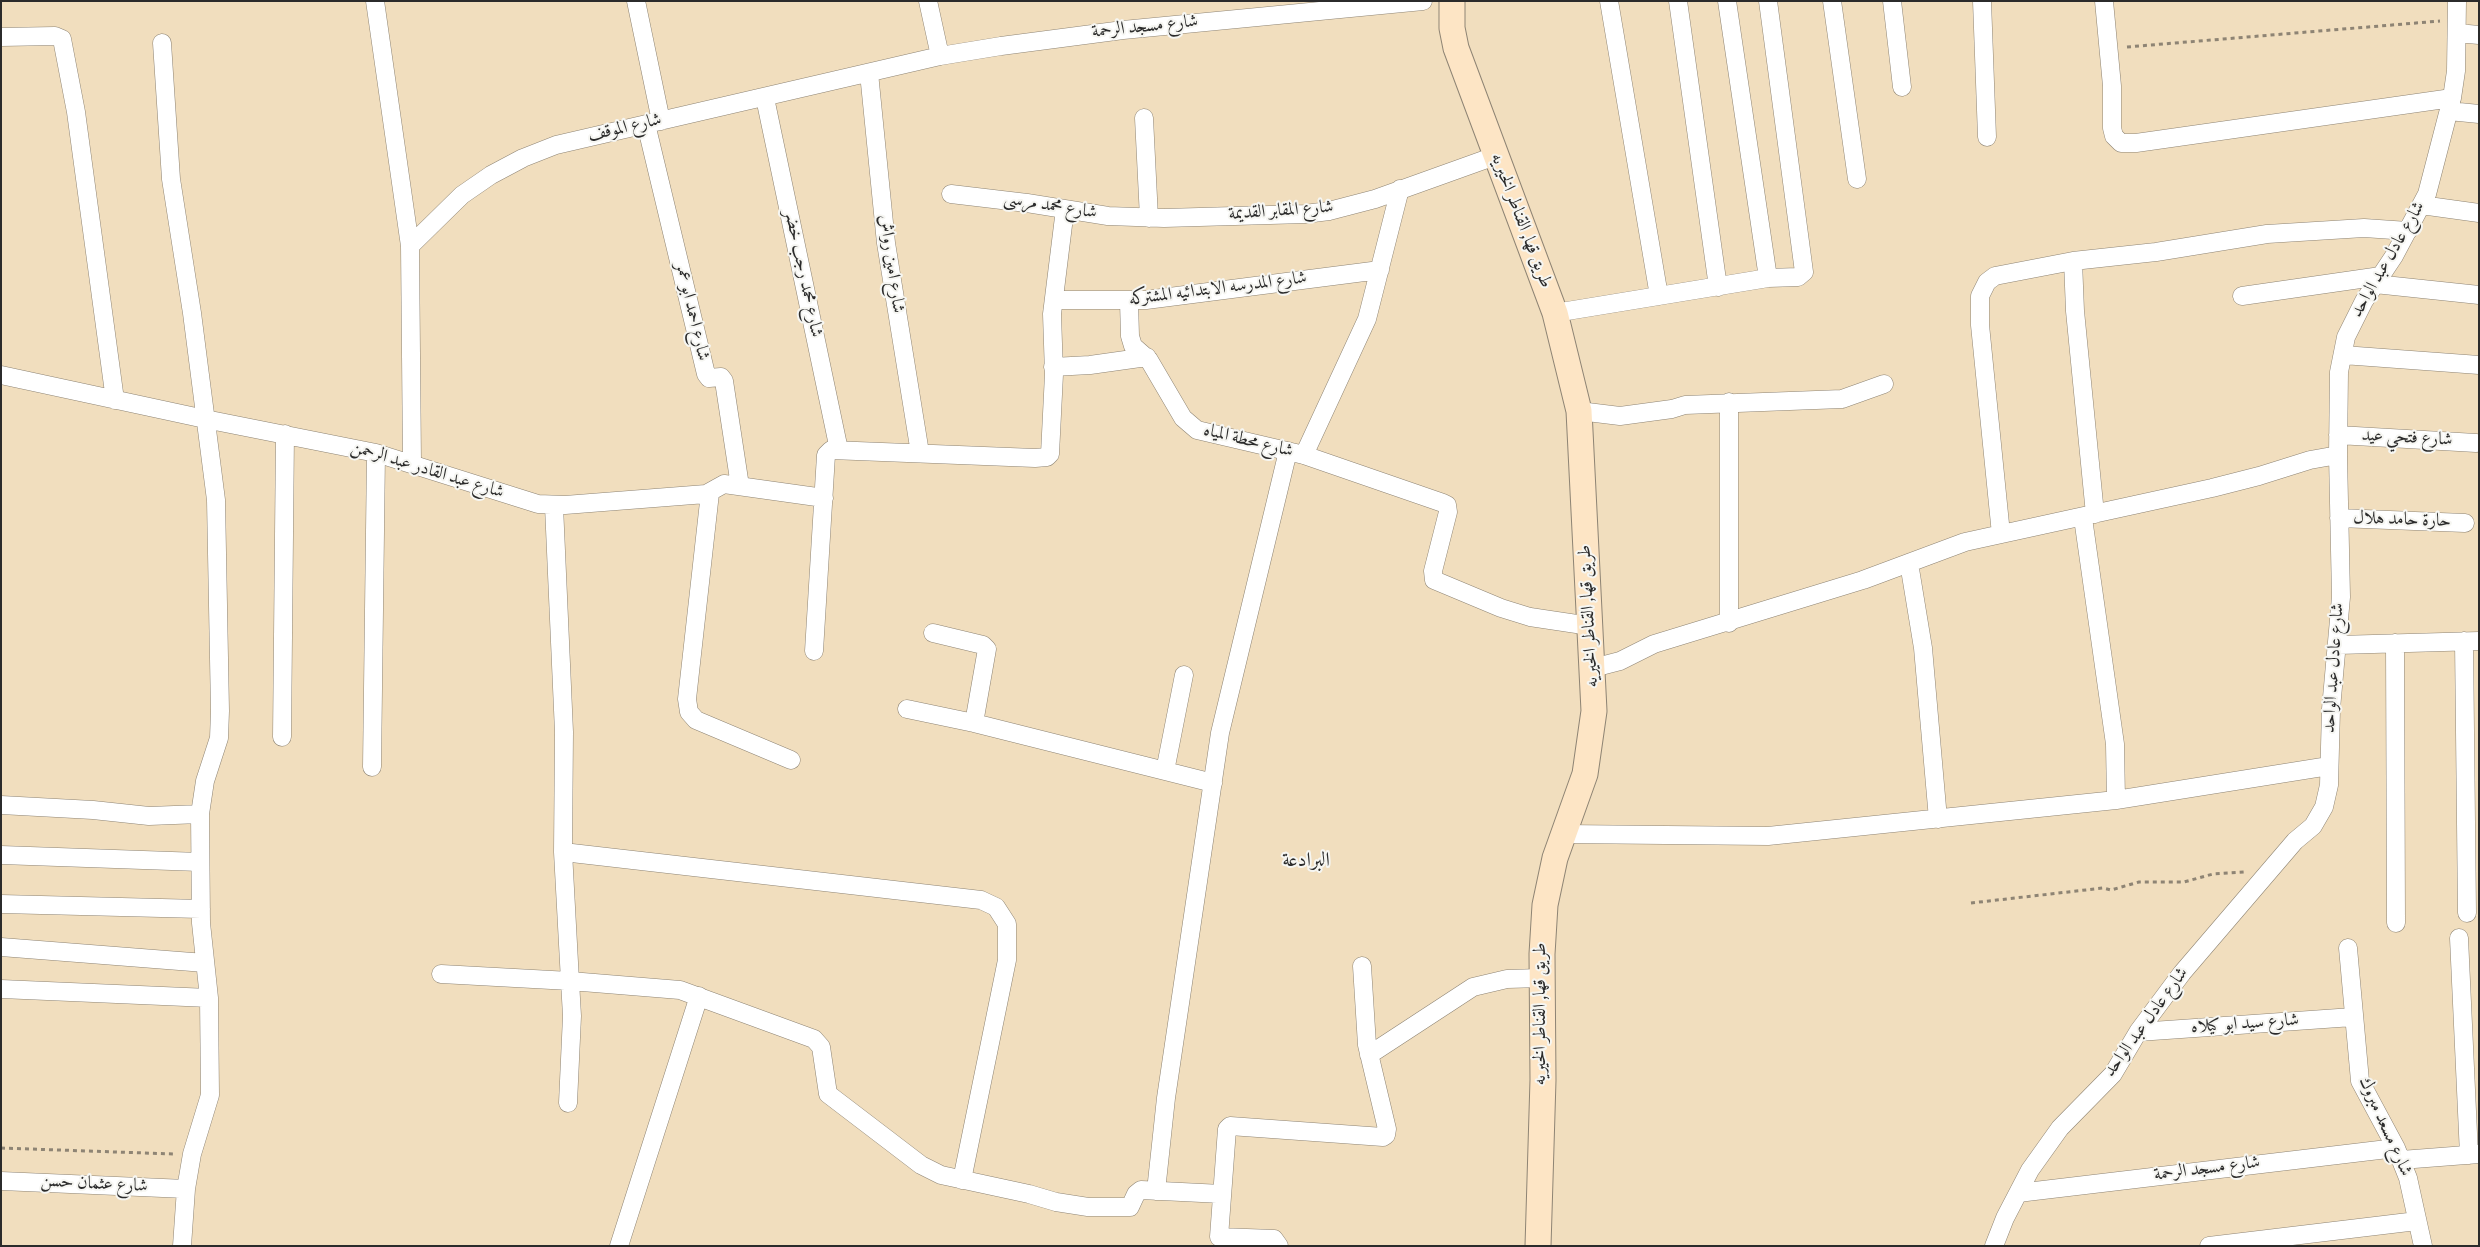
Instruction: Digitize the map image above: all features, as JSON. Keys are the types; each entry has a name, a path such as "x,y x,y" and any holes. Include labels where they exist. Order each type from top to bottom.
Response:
{"street":[{"path":"375,1 410,246 412,463"},
{"path":"636,1 653,123"},
{"path":"928,1 940,56"},
{"name":"شارع مسجد الرحمة","path":"869,73 940,56 1097,33 1423,1"},
{"name":"طريق قها, القناطر الخيريه","path":"1452,1 1452,28 1456,48 1494,156 1555,313 1579,411 1594,711 1589,753 1578,795 1563,834 1549,881 1545,905 1541,978 1543,1080 1538,1246"},
{"path":"1609,1 1659,296"},
{"path":"1678,1 1718,287"},
{"path":"1727,1 1768,278"},
{"path":"1555,313 1768,278 1802,276 1805,268 1768,1"},
{"path":"1832,1 1857,179"},
{"path":"1892,1 1902,87"},
{"path":"1982,1 1987,137"},
{"path":"2104,1 2109,48 2112,128 2114,136 2126,144 2451,104 2479,114"},
{"name":"شارع عادل عبد الواحد","path":"1994,1246 2030,1170 2060,1128 2112,1074 2138,1032 2182,973 2294,841 2313,826 2320,813 2330,785 2328,766 2341,597 2338,455 2339,372 2346,337 2364,301 2408,231 2427,194 2451,104 2457,1"},
{"path":"2457,26 2479,36"},
{"path":"1,37 55,36 62,39 76,112 115,400"},
{"path":"162,43 171,179 192,313 216,500 220,712 219,738 205,781 200,814 201,909 209,998 210,1095 192,1154 186,1189 182,1246"},
{"name":"شارع الموقف","path":"410,246 462,195 491,174 523,158 556,145 869,73"},
{"name":"شارع امين رواش","path":"869,73 886,244 920,453"},
{"name":"شارع محمد رجب خضر","path":"765,98 839,450"},
{"path":"1144,118 1150,218"},
{"name":"شارع احمد ابو عمر","path":"653,123 706,374 709,378 721,377 724,381 740,486"},
{"name":"شارع المقابر القديمة","path":"1150,218 1305,214 1352,205 1494,156"},
{"path":"1156,1191 1166,1098 1213,783 1230,687 1296,453 1362,334 1400,189"},
{"name":"شارع محمد مرسى","path":"951,194 1108,216 1150,218"},
{"path":"2421,205 2479,213"},
{"path":"814,651 826,455 831,450 1047,457 1052,448 1052,314 1065,209"},
{"path":"2001,534 1980,325 1980,296 1987,282 1995,276 2073,262 2156,252 2267,234 2364,228 2408,231"},
{"path":"2073,262 2090,516 2115,744 2116,800"},
{"name":"شارع المدرسه الابتدائيه المشتركه","path":"1055,300 1129,302 1380,270"},
{"path":"2242,296 2378,280 2479,295"},
{"name":"شارع محطة المياه","path":"1129,302 1131,341 1136,350 1147,357 1183,418 1197,430 1205,434 1296,453 1443,503 1446,505 1448,512 1433,570 1434,580 1501,608 1530,617 1590,626"},
{"path":"2343,355 2479,365"},
{"path":"1053,367 1098,364 1147,357"},
{"name":"شارع عبد القادر عبد الرحمن","path":"1,375 205,419 376,453 412,463 524,501 554,506 710,493 720,486 740,486 824,498"},
{"path":"1579,411 1620,416 1672,409 1685,405 1729,402 1842,400 1884,384"},
{"path":"1728,622 1729,402"},
{"path":"282,738 285,434"},
{"name":"شارع فتحي عيد","path":"2338,435 2476,443"},
{"path":"372,767 376,453"},
{"path":"1593,668 1620,661 1654,644 1863,580 1965,542 2090,516 2259,476 2310,460 2338,455"},
{"path":"710,493 687,700 689,712 696,720 791,760"},
{"path":"554,506 564,732 563,852 572,1016 568,1103"},
{"name":"حارة حامد هلال","path":"2339,518 2465,523"},
{"path":"1908,563 1924,648 1938,819"},
{"path":"933,633 983,645 988,649 974,723"},
{"path":"2338,645 2472,641 2467,913"},
{"path":"2395,643 2396,923"},
{"path":"1165,771 1184,675"},
{"path":"907,708 1213,783"},
{"path":"1563,834 1768,836 2116,800 2328,766"},
{"path":"1,805 93,810 149,816 200,814"},
{"path":"563,852 981,900 996,907 1006,924 1007,960 962,1180"},
{"path":"1,856 200,862"},
{"path":"1,904 201,909"},
{"path":"2459,938 2474,1154"},
{"path":"1,947 205,963"},
{"name":"شارع مسعد مبروك","path":"2348,948 2360,1081 2364,1092 2398,1154 2408,1178 2423,1246"},
{"path":"1279,1246 1274,1238 1219,1237 1227,1129 1230,1126 1383,1137 1386,1135 1387,1129 1369,1055 1362,966"},
{"path":"441,974 660,987 699,996 814,1039 821,1047 826,1091 830,1097 930,1171 1056,1202 1088,1207 1130,1208 1138,1192 1222,1194"},
{"path":"1369,1055 1473,988 1508,979 1541,978"},
{"path":"1,989 209,998"},
{"path":"620,1246 699,996"},
{"name":"شارع سيد ابو كيلاه","path":"2138,1032 2353,1017"},
{"name":"شارع مسجد الرحمة","path":"2018,1193 2398,1154 2474,1154"},
{"name":"شارع عثمان حسن","path":"1,1181 186,1189"},
{"path":"2209,1246 2417,1220"}],"path":[{"path":"2109,48 2457,26"},
{"path":"1971,903 2103,888 2111,890 2139,882 2184,882 2213,874 2272,869"},
{"path":"1,1148 192,1154"}],"district":[{"name":"البرادعة","path":"1306,862"}]}
